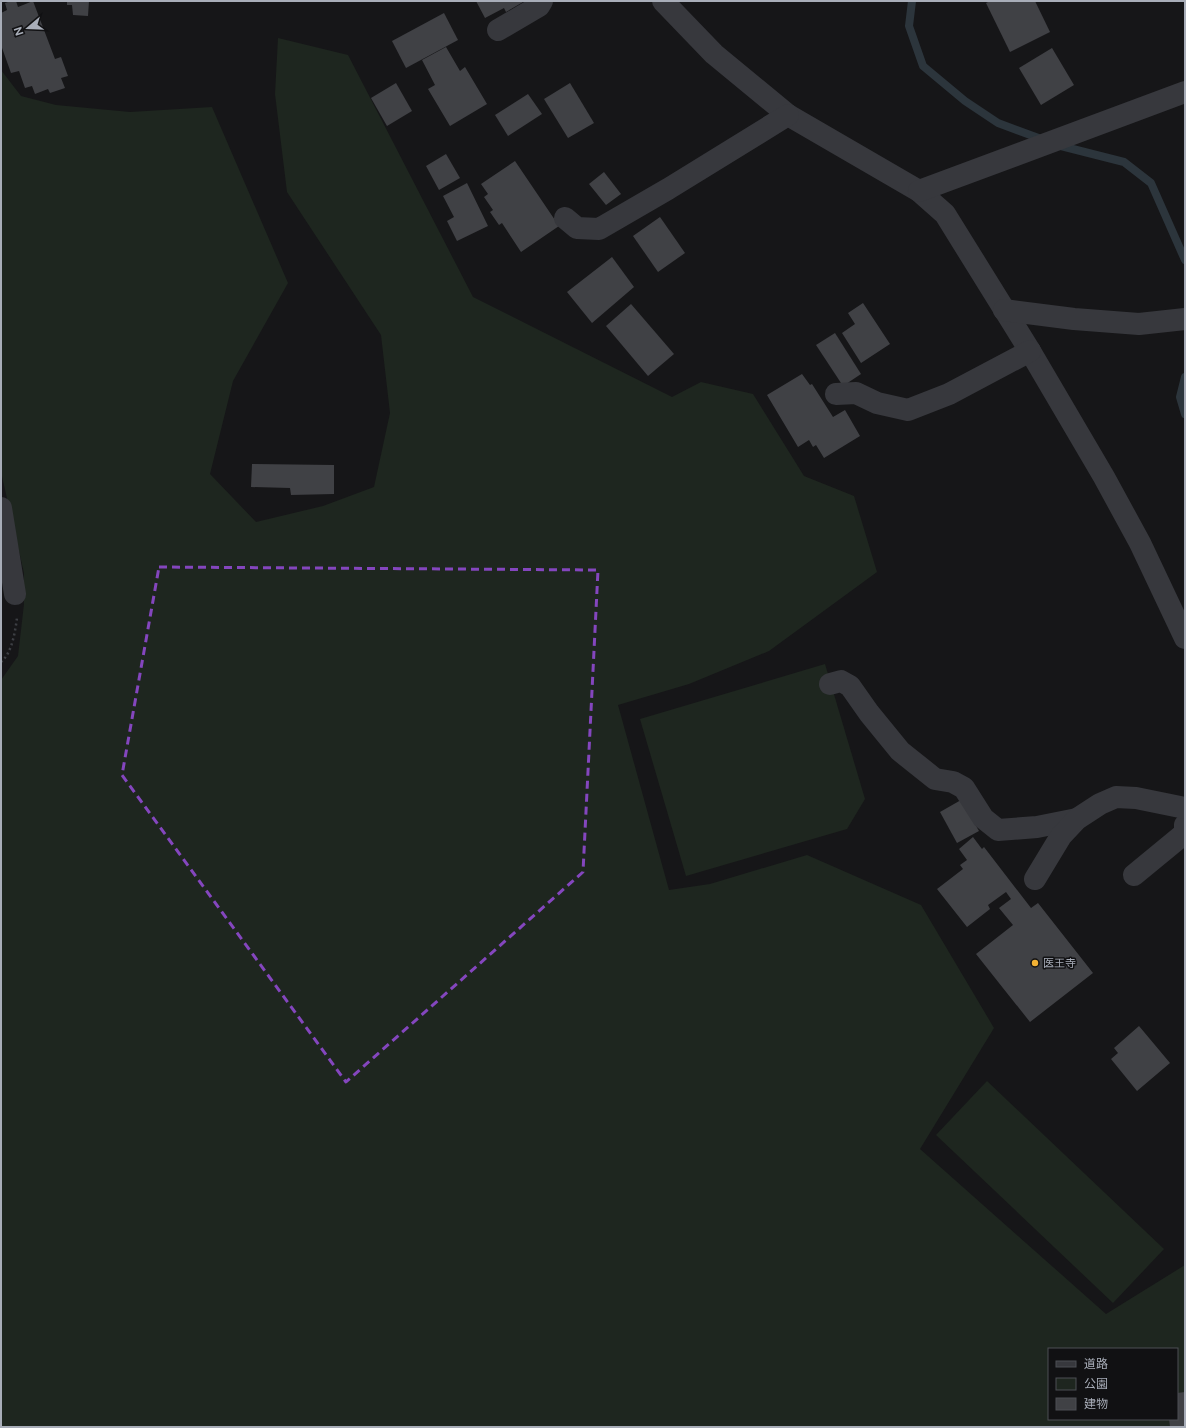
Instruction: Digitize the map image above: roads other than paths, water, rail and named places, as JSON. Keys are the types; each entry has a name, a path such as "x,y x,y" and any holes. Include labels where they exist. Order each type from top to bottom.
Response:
{"street":[{"path":"498,30 539,6 542,1"},
{"path":"664,1 714,54 788,116 919,191 945,214 1030,352 1104,477 1140,543 1185,638"},
{"path":"919,191 1185,92"},
{"path":"565,218 577,228 599,229 788,116"},
{"path":"1004,310 1074,319 1139,324 1185,319"},
{"path":"836,394 856,393 877,403 908,410 949,394 1030,352"},
{"path":"1,508 15,594"},
{"path":"830,684 841,681 850,686 900,751 935,779 953,782 964,788 983,818 998,830 1037,827 1077,819"},
{"path":"1036,879 1061,836 1077,819 1100,804 1116,797 1136,798 1185,808"},
{"path":"1134,875 1185,833 1185,825"}],"waterway":[{"path":"912,1 909,26 923,66 965,101 998,123 1044,140"},
{"path":"1057,145 1124,162 1151,183 1185,260"},
{"path":"1185,377 1180,397 1185,414"}],"place":[{"name":"医王寺","path":"1035,963"}]}
